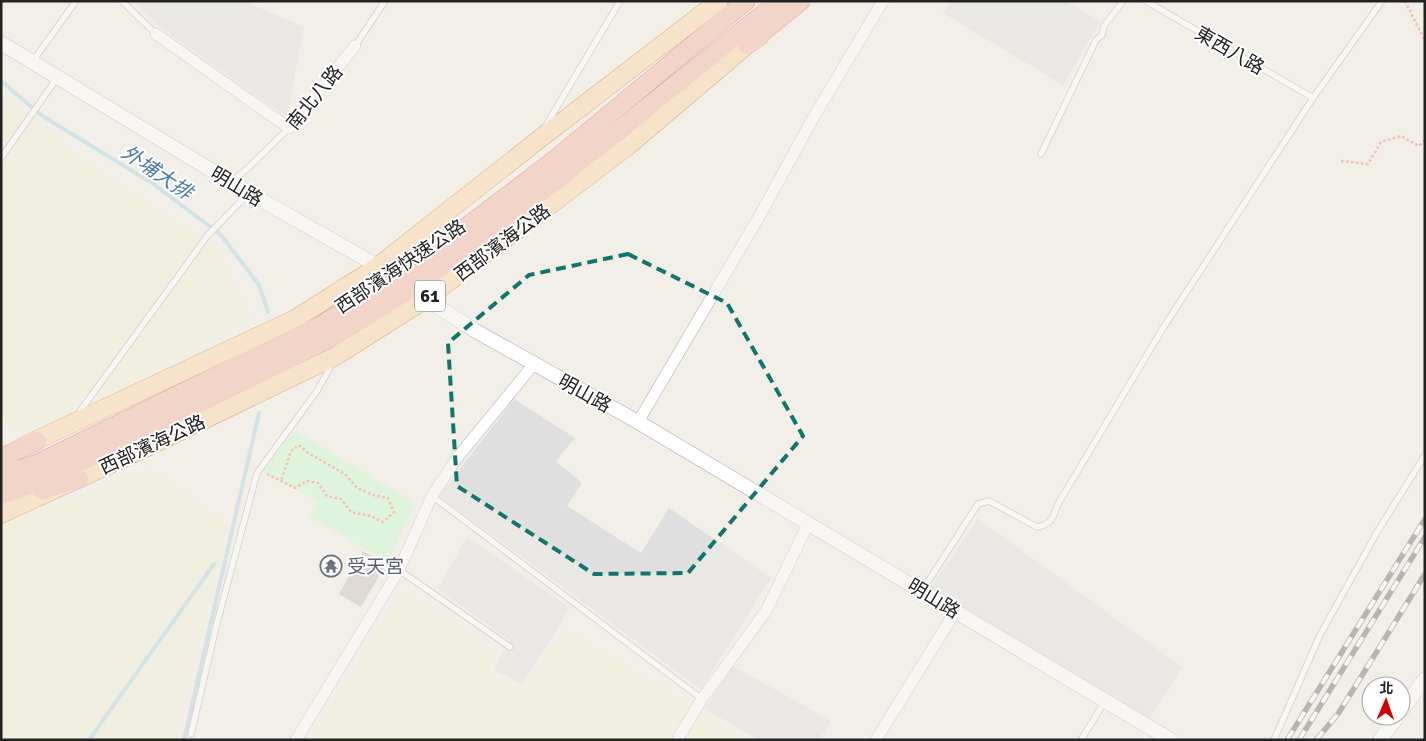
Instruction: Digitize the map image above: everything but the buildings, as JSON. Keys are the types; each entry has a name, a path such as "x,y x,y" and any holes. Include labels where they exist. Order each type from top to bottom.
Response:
{"highway":[{"name":"西部濱海快速公路","path":"1,495 48,478 333,337 405,283 746,1"},
{"name":"西部濱海快速公路","path":"1,476 38,463 405,283 558,180 779,1"},
{"path":"747,45 801,1"},
{"path":"1,456 37,441"},
{"path":"1,502 79,479"}],"main road":[{"path":"37,441 294,320 377,267 536,141 719,1"},
{"name":"西部濱海公路","path":"1,514 138,452 337,355 426,300 628,146 747,45 810,1"}],"street":[{"path":"638,422 760,215 812,120 883,1"},
{"path":"156,34 290,128"},
{"name":"明山路","path":"1,43 230,182 405,283 426,300 534,364 638,422 1171,740"},
{"name":"南北八路","path":"290,128 355,46"},
{"path":"296,740 399,570 432,496 458,458 534,364"},
{"path":"677,740 702,699 766,611 808,524"},
{"path":"876,740 955,612"},
{"path":"1411,698 1425,679"},
{"path":"1380,740 1390,726"}],"lane":[{"path":"32,62 76,1"},
{"path":"122,1 156,34"},
{"name":"南北八路","path":"355,46 385,1"},
{"path":"536,141 620,1"},
{"path":"1041,154 1096,40 1102,35 1104,26 1123,1"},
{"name":"東西八路","path":"1146,1 1313,98"},
{"path":"922,591 978,504 989,501 1037,527 1047,525 1054,517 1063,496 1163,328 1313,98 1382,1"},
{"path":"1,158 57,78"},
{"name":"南北八路","path":"230,182 247,169 290,128"},
{"path":"71,424 208,234 249,193"},
{"path":"191,734 217,623 257,473 317,391 337,355"},
{"path":"1274,740 1320,635 1376,534 1425,455"},
{"path":"432,496 702,699"},
{"path":"1,520 38,497"},
{"path":"399,570 510,647"},
{"path":"1081,740 1105,700"}],"path":[{"path":"1405,1 1425,41"},
{"path":"1341,162 1368,164 1381,142 1401,136 1419,146 1425,140"},
{"path":"259,470 281,481 295,488 308,481 318,483 327,496 341,499 351,512 370,516 383,522 394,512 388,498 373,495 357,488 345,474 299,446 291,451 281,481"}],"highlighted area":[{"path":"628,254 727,303 803,436 688,573 594,574 457,486 448,343 529,275"}],"shaded area":[{"path":"134,1 243,1 304,27 287,117 165,31"},
{"path":"950,1 1065,1 1100,22 1063,85 943,13"},
{"path":"514,399 575,438 556,461 582,483 567,506 641,553 669,508 771,578 701,689 439,496"},
{"path":"978,519 1182,667 1150,718 930,588"},
{"path":"467,537 570,608 522,684 494,670 509,640 438,589"},
{"path":"733,666 831,721 819,740 759,740 705,709"}],"green space":[{"path":"1,90 78,157 219,251 251,318 103,400 82,391 72,412 25,432 5,420 1,426"},
{"path":"294,430 415,503 388,561 309,517 319,501 263,472"},
{"path":"150,470 229,526 175,740 1,740 1,526"},
{"path":"403,591 495,654 490,672 523,692 565,630 745,740 311,740"}],"waterway":[{"name":"外埔大排","path":"1,81 41,115 152,183 221,235 259,285 268,312"},
{"path":"184,740 259,413"},
{"path":"89,740 214,564"}],"railway":[{"path":"1287,740 1425,519"},
{"path":"1299,740 1425,537"},
{"path":"1316,740 1338,714 1425,574"}],"place":[{"name":"受天宮","path":"331,566"}]}
